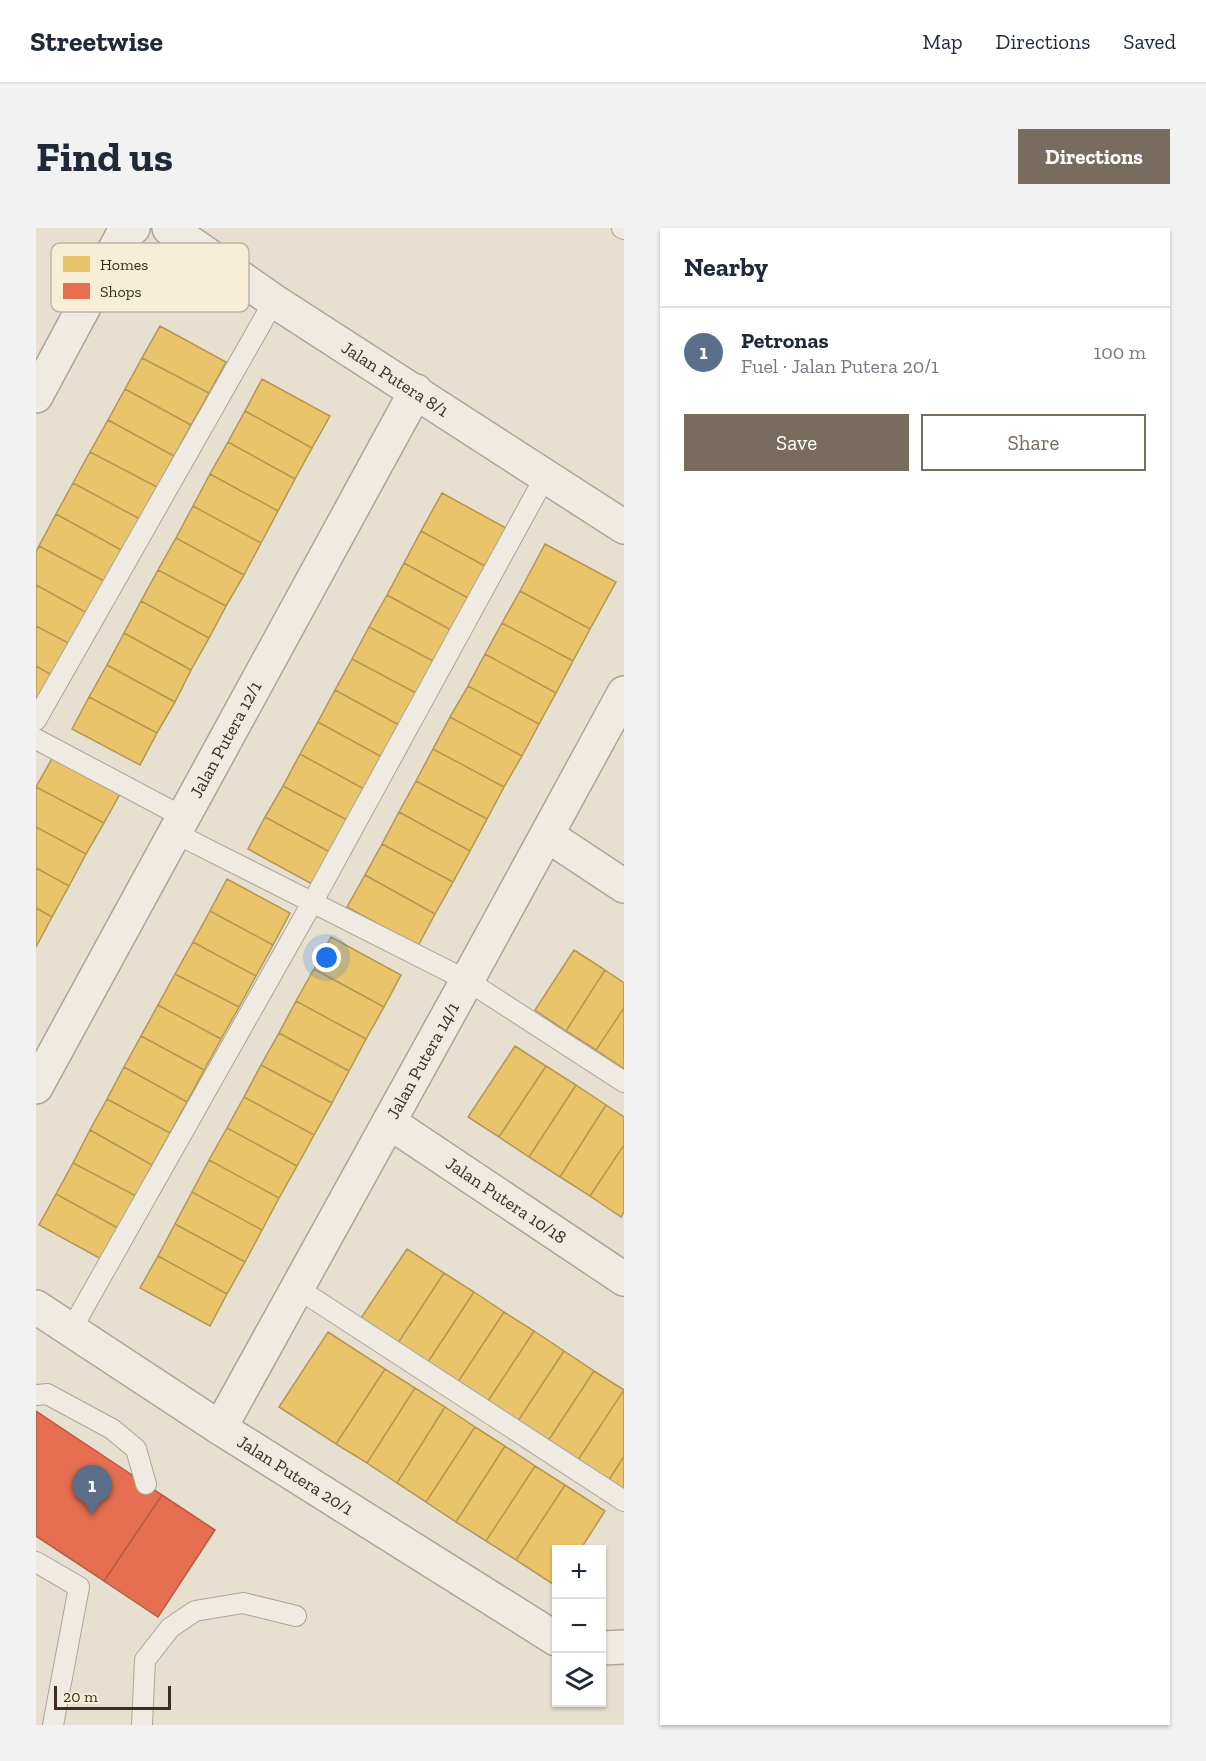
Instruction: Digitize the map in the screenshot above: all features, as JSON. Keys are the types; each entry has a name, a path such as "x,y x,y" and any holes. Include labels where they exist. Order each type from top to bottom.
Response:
{"street":[{"path":"118,243 122,236 133,228"},
{"name":"Jalan Putera 8/1","path":"169,228 191,243"},
{"name":"Jalan Putera 8/1","path":"249,284 624,526"},
{"path":"36,396 81,312"},
{"name":"Jalan Putera 12/1","path":"36,1087 416,391"},
{"name":"Jalan Putera 14/1","path":"220,1428 547,835 621,707"},
{"path":"547,835 624,886"},
{"name":"Jalan Putera 10/18","path":"389,1122 624,1279"},
{"name":"Jalan Putera 20/1","path":"36,1307 220,1428 552,1636"},
{"path":"606,1648 624,1647"}],"lane":[{"path":"36,720 274,301"},
{"path":"71,1330 312,903 546,476"},
{"path":"36,739 312,903 468,981 624,1082"},
{"path":"297,1288 624,1501"},
{"path":"36,1395 47,1394 112,1429 136,1449 146,1484"},
{"path":"36,1562 84,1579 52,1725"},
{"path":"142,1725 145,1660 170,1628 195,1611 243,1603 296,1616"}],"building: Homes":[{"path":"160,326 226,362 209,393 142,358"},
{"path":"142,358 209,393 191,425 125,389"},
{"path":"262,379 330,416 312,448 245,411"},
{"path":"125,389 191,425 174,456 108,420"},
{"path":"245,411 312,448 295,479 228,442"},
{"path":"108,420 174,456 157,487 90,452"},
{"path":"228,442 295,479 278,511 210,474"},
{"path":"90,452 157,487 140,519 73,483"},
{"path":"210,474 278,511 261,543 193,506"},
{"path":"73,483 140,519 123,551 56,514"},
{"path":"442,493 506,528 485,566 421,531"},
{"path":"193,506 261,543 244,575 176,538"},
{"path":"56,514 123,551 106,582 39,546"},
{"path":"421,531 485,566 468,598 404,563"},
{"path":"176,538 244,575 226,606 158,570"},
{"path":"545,544 616,582 590,629 520,591"},
{"path":"39,546 106,582 89,614 36,585 36,552"},
{"path":"404,563 468,598 451,630 387,595"},
{"path":"158,570 226,606 209,638 141,601"},
{"path":"36,585 89,614 72,645 36,626"},
{"path":"520,591 590,629 573,661 502,623"},
{"path":"387,595 451,630 433,661 369,627"},
{"path":"141,601 209,638 191,670 124,633"},
{"path":"502,623 573,661 556,693 485,654"},
{"path":"36,626 72,645 55,677 36,666"},
{"path":"369,627 433,661 416,693 352,659"},
{"path":"124,633 191,670 175,702 107,665"},
{"path":"485,654 556,693 539,724 468,686"},
{"path":"352,659 416,693 399,725 335,690"},
{"path":"107,665 175,702 157,733 89,697"},
{"path":"36,666 55,677 36,707"},
{"path":"468,686 539,724 522,756 450,717"},
{"path":"335,690 399,725 382,757 318,722"},
{"path":"89,697 157,733 140,765 72,729"},
{"path":"450,717 522,756 504,787 433,749"},
{"path":"318,722 382,757 364,789 300,754"},
{"path":"433,749 504,787 487,819 416,781"},
{"path":"300,754 364,789 347,820 283,786"},
{"path":"54,755 121,792 104,823 36,787"},
{"path":"416,781 487,819 470,851 399,812"},
{"path":"283,786 347,820 330,852 265,817"},
{"path":"36,787 104,823 86,854 36,827"},
{"path":"399,812 470,851 453,882 382,844"},
{"path":"265,817 330,852 312,884 248,849"},
{"path":"36,827 86,854 69,886 36,868"},
{"path":"382,844 453,882 435,914 365,875"},
{"path":"36,868 69,886 52,917 36,908"},
{"path":"365,875 435,914 418,946 347,907"},
{"path":"227,879 290,913 273,945 210,911"},
{"path":"36,908 52,917 36,947"},
{"path":"210,911 273,945 256,976 193,942"},
{"path":"331,937 401,975 384,1007 314,969"},
{"path":"193,942 256,976 239,1007 175,974"},
{"path":"574,950 605,970 566,1031 535,1010"},
{"path":"314,969 384,1007 366,1039 296,1001"},
{"path":"605,970 624,983 624,1008 596,1050 566,1031"},
{"path":"175,974 239,1007 221,1039 158,1005"},
{"path":"296,1001 366,1039 349,1071 279,1033"},
{"path":"158,1005 221,1039 204,1070 141,1036"},
{"path":"624,1008 624,1069 596,1050"},
{"path":"279,1033 349,1071 332,1103 261,1065"},
{"path":"141,1036 204,1070 187,1102 124,1067"},
{"path":"515,1046 546,1066 499,1137 468,1117"},
{"path":"261,1065 332,1103 314,1135 244,1097"},
{"path":"546,1066 576,1085 529,1157 499,1137"},
{"path":"124,1067 187,1102 170,1133 107,1099"},
{"path":"576,1085 606,1105 560,1177 529,1157"},
{"path":"244,1097 314,1135 297,1166 227,1128"},
{"path":"107,1099 170,1133 152,1165 90,1130"},
{"path":"606,1105 624,1117 624,1145 590,1196 560,1177"},
{"path":"227,1128 297,1166 279,1198 209,1160"},
{"path":"90,1130 152,1165 136,1196 73,1163"},
{"path":"624,1145 624,1212 621,1217 590,1196"},
{"path":"209,1160 279,1198 262,1230 192,1192"},
{"path":"73,1163 136,1196 118,1228 56,1194"},
{"path":"192,1192 262,1230 245,1262 175,1224"},
{"path":"56,1194 118,1228 101,1259 39,1225"},
{"path":"175,1224 245,1262 227,1294 158,1256"},
{"path":"407,1249 444,1273 398,1343 361,1318"},
{"path":"158,1256 227,1294 210,1326 140,1288"},
{"path":"444,1273 474,1292 428,1362 398,1343"},
{"path":"474,1292 504,1312 458,1382 428,1362"},
{"path":"504,1312 534,1331 488,1401 458,1382"},
{"path":"534,1331 564,1351 518,1421 488,1401"},
{"path":"328,1332 385,1369 336,1444 279,1407"},
{"path":"564,1351 594,1371 548,1441 518,1421"},
{"path":"385,1369 415,1388 367,1463 336,1444"},
{"path":"594,1371 624,1390 578,1460 548,1441"},
{"path":"415,1388 445,1407 397,1483 367,1463"},
{"path":"624,1390 624,1456 609,1480 578,1460"},
{"path":"445,1407 475,1427 426,1502 397,1483"},
{"path":"475,1427 505,1446 456,1522 426,1502"},
{"path":"505,1446 535,1466 486,1541 456,1522"},
{"path":"624,1456 624,1490 609,1480"},
{"path":"535,1466 565,1485 516,1560 486,1541"},
{"path":"565,1485 605,1511 583,1545 552,1545 552,1583 516,1560"}],"building: Shops":[{"path":"36,1411 162,1495 104,1581 36,1536"},
{"path":"162,1495 215,1530 158,1617 104,1581"}],"place":[{"name":"Petronas","path":"92,1515"}]}
